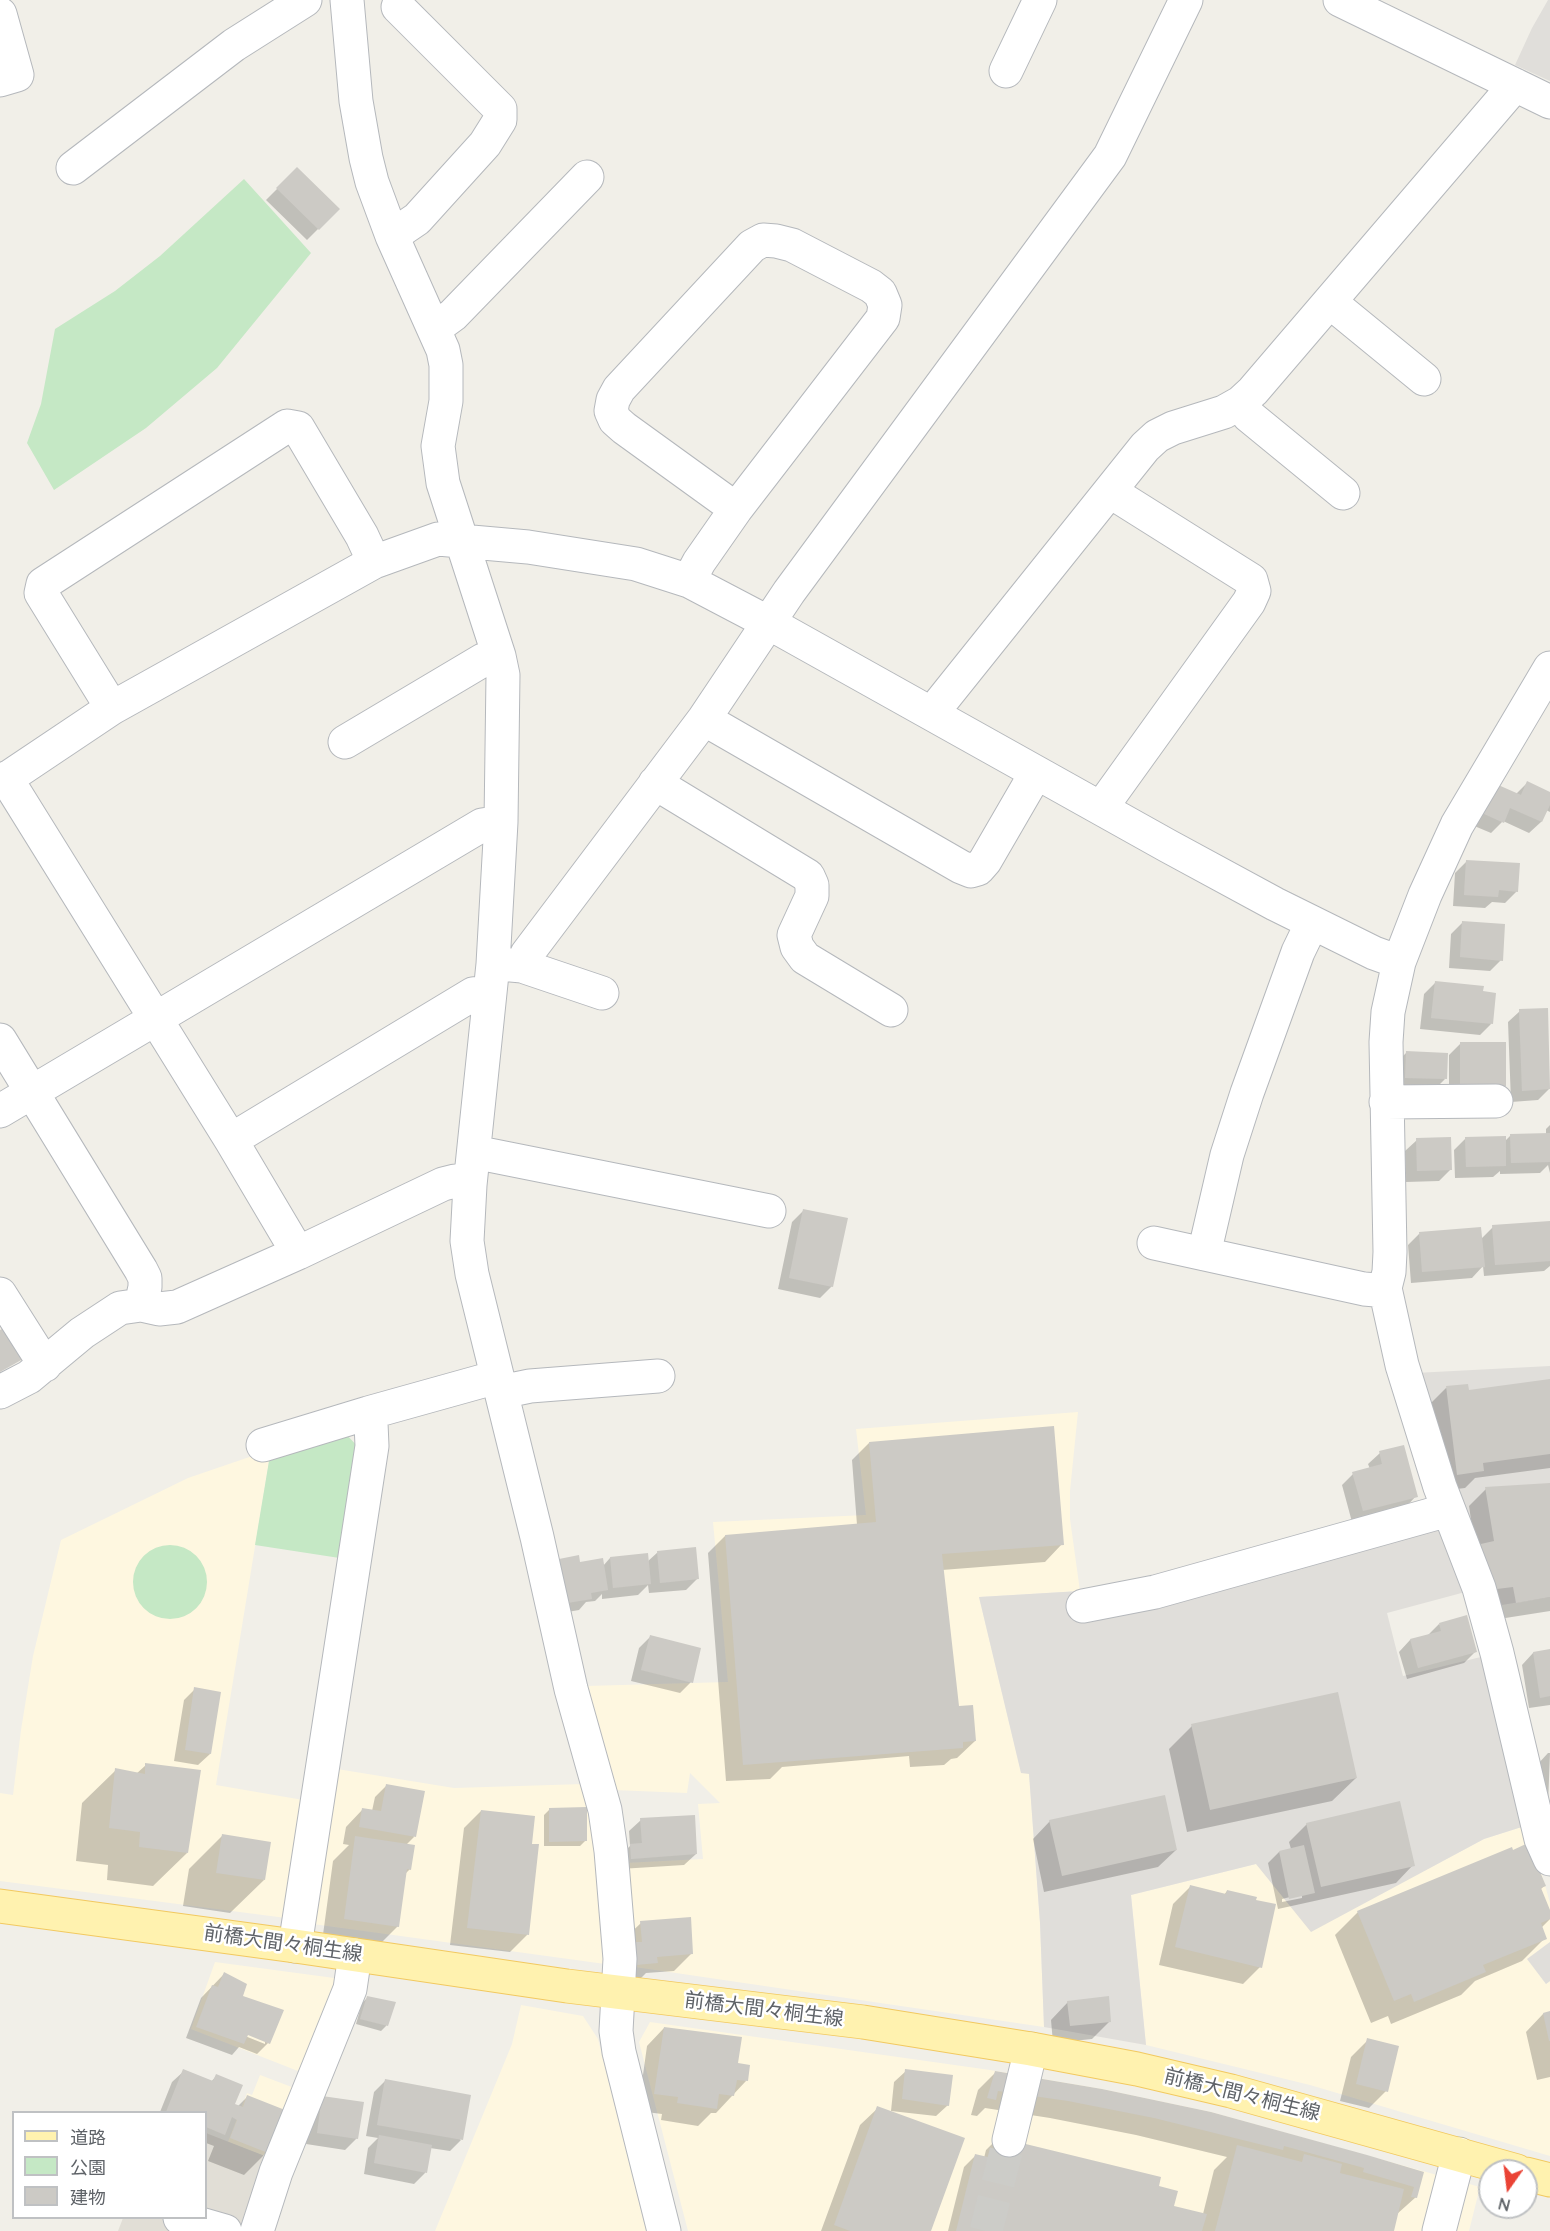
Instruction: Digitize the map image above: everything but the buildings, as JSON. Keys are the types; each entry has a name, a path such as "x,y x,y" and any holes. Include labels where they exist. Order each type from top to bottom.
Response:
{"main road":[{"name":"前橋大間々桐生線","path":"0,1906 618,1992 864,2022 1031,2049 1137,2069 1231,2091 1478,2160"}],"street":[{"path":"73,168 234,45 305,0"},
{"path":"1006,71 1040,0"},
{"path":"231,1140 473,994 527,954 704,719 789,592 1110,156 1186,0"},
{"path":"1340,0 1550,102"},
{"path":"392,236 417,219 485,144 500,120 500,109 401,4 387,18 349,15 361,133 372,182 392,236 434,329 446,365 446,401 438,446 442,483 499,656 503,675 501,974 470,1185 467,1223 469,1256 571,1689 605,1810 611,1851 620,1959 616,2031 619,2052 664,2231"},
{"path":"0,14 17,75 0,80"},
{"path":"932,713 1145,447 1156,436 1173,428 1224,412 1240,403 1330,302 1515,85"},
{"path":"434,329 453,315 587,177"},
{"path":"689,581 699,562 736,509 883,318 885,305 880,293 871,286 792,245 776,241 763,240 752,246 619,389 613,400 611,411 615,420 624,428 736,509"},
{"path":"1330,302 1424,379"},
{"path":"1240,403 1249,416 1343,493"},
{"path":"112,708 41,593 43,584 287,426 298,428 362,536 374,562"},
{"path":"1101,808 1249,602 1254,591 1251,580 1111,492"},
{"path":"298,1253 231,1140 3,780 112,708 374,562 425,542 438,539 460,540 600,557 636,564 689,581 770,623 1312,923 1374,953 1399,962"},
{"path":"345,742 483,660 499,656"},
{"path":"1549,1856 1541,1839 1497,1653 1479,1588 1448,1510 1402,1365 1385,1288 1390,1252 1386,1102 1388,1012 1399,962 1425,895 1457,825 1550,668"},
{"path":"704,719 961,867 971,870 978,869 985,861 1036,772"},
{"path":"655,783 808,876 812,885 812,896 794,934 797,947 805,958 891,1010"},
{"path":"0,1111 482,825 501,822"},
{"path":"1204,1254 1224,1166 1247,1093 1298,952 1312,923"},
{"path":"501,974 602,993"},
{"path":"0,1040 141,1270 145,1278 141,1305"},
{"path":"1386,1102 1496,1101"},
{"path":"474,1152 769,1210"},
{"path":"0,1392 45,1365 82,1333 120,1308 141,1305 159,1310 177,1307 443,1184 455,1181 470,1185"},
{"path":"1154,1243 1364,1289 1385,1288"},
{"path":"0,1294 45,1365"},
{"path":"263,1446 368,1413 499,1384 530,1386 658,1376"},
{"path":"295,1946 372,1446 368,1413"},
{"path":"1083,1606 1155,1592 1448,1510"},
{"path":"257,2231 276,2172 350,1989 356,1955"},
{"path":"1008,2140 1031,2049"},
{"path":"1439,2231 1459,2154"},
{"path":"186,2219 225,2231"}],"shaded area":[{"path":"1550,0 1550,81 1515,65"},
{"path":"1550,1366 1550,1597 1496,1606 1415,1373"},
{"path":"1078,1412 1070,1491 1070,1519 1080,1591 979,1597 1021,1772 1029,1773 1040,1923 1044,2027 635,1967 625,1863 703,1859 698,1804 720,1803 690,1773 687,1793 613,1790 586,1686 728,1682 713,1522 866,1515 856,1429"},
{"path":"267,1451 269,1461 216,1785 309,1801 286,1918 0,1881 0,1793 13,1795 33,1656 61,1540 188,1478"},
{"path":"1435,1527 1450,1535 1469,1591 1387,1613 1403,1676 1489,1655 1528,1825 1484,1839 1311,1932 1256,1864 1131,1895 1146,2045 1044,2027 1040,1923 1029,1774 1021,1773 979,1597 1080,1591"},
{"path":"331,1768 454,1788 584,1784 594,1840 605,1964 313,1924"},
{"path":"1528,1825 1550,1903 1550,1942 1528,1959 1546,1984 1550,1981 1550,2156 1310,2085 1146,2045 1131,1895 1256,1864 1352,1909 1484,1839"},
{"path":"1550,1942 1550,1981 1546,1984 1527,1959"},
{"path":"215,1962 334,1978 339,1984 303,2073 191,2029"},
{"path":"521,2005 583,2016 598,2039 646,2231 435,2231 512,2044"},
{"path":"650,2022 990,2070 1102,2089 1211,2112 1478,2186 1478,2195 1469,2231 688,2231 639,2042"},
{"path":"260,2075 297,2089 270,2158 228,2142 247,2093 252,2095"},
{"path":"207,2133 270,2158 245,2231 118,2231 123,2219 207,2219"}],"green space":[{"path":"244,179 311,253 217,368 146,428 54,490 27,443 41,404 55,329 115,291 160,256"},
{"path":"343,1431 363,1452 346,1559 255,1545 269,1461 267,1451"},
{"path":"170,1545 191,1551 201,1561 207,1582 201,1603 191,1613 170,1619 149,1613 139,1603 133,1582 139,1561 149,1551"}],"tunnel":[{"path":"986,2231 1009,2140"}]}
